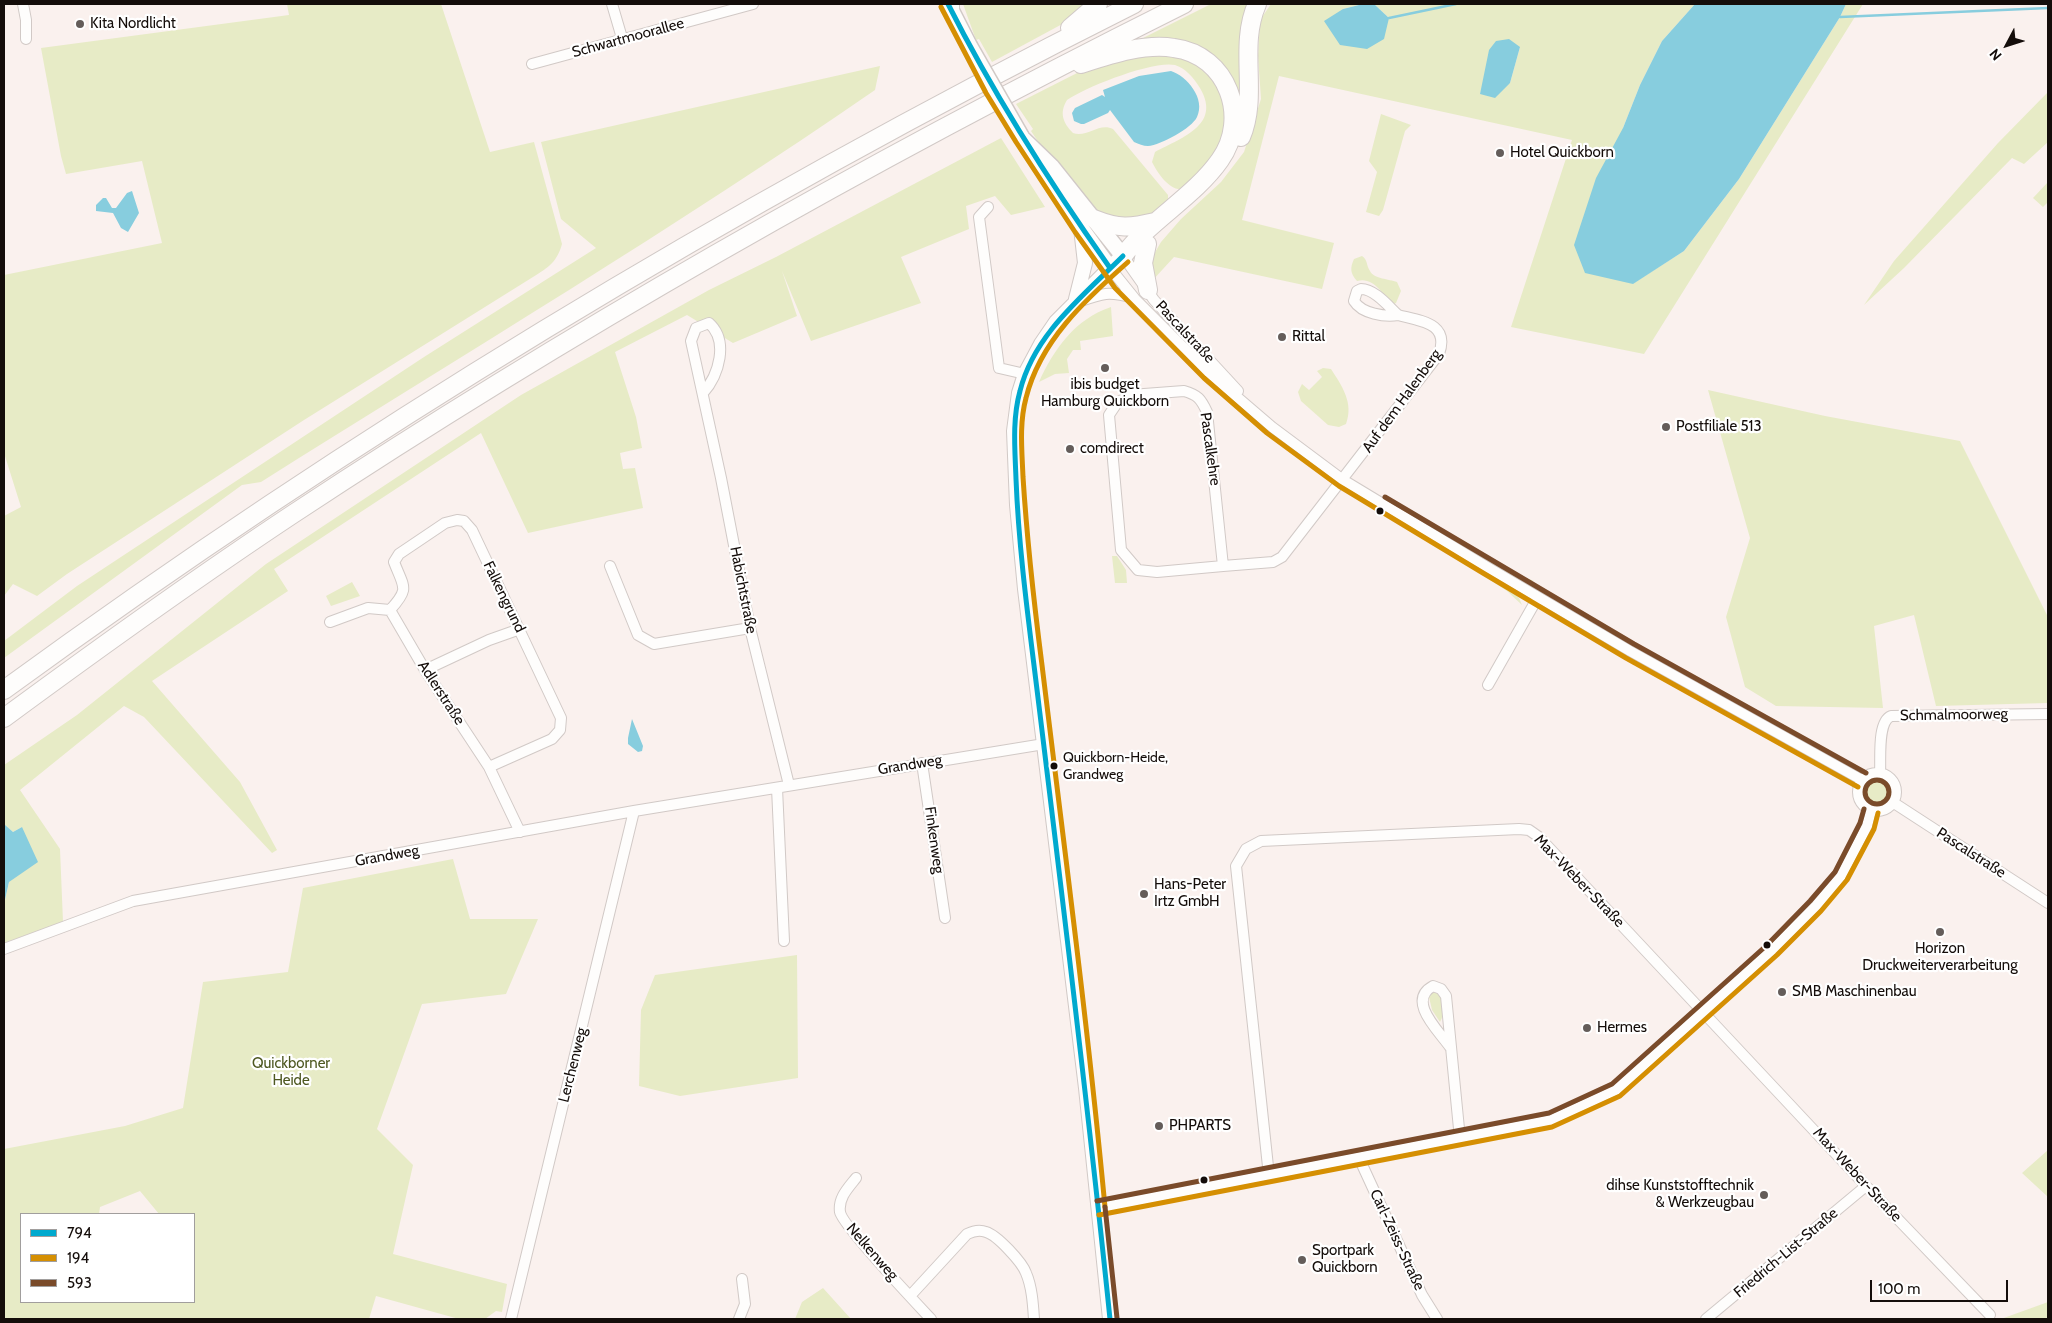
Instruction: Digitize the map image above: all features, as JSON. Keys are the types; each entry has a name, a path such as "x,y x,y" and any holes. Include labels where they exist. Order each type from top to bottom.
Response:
{"highway":[{"path":"1040,51 1098,4"},
{"path":"4,690 156,581 277,499 505,353 762,200 1040,51 1134,4"},
{"path":"4,718 141,618 293,514 513,374 774,219 1040,76 1184,4"},
{"path":"1116,262 1137,252 1147,244 1206,186 1224,165 1237,145 1247,119 1248,38 1257,4"},
{"path":"1040,76 1096,59 1136,50 1174,48 1188,51 1201,57 1219,73 1230,92 1233,103 1234,128 1220,159 1212,170 1134,242 1116,262"},
{"path":"1088,224 1122,228 1156,222"},
{"path":"1141,294 1143,263 1147,244"}],"main road":[{"path":"949,5 968,44 1022,137 1052,167 1085,210 1088,224 1084,274 1075,303"},
{"path":"1088,224 1116,262 1048,332 1025,374 1019,393 1014,424 1016,495 1025,589 1086,1088 1110,1319"}],"street":[{"path":"23,4 26,20 26,39"},
{"path":"612,4 622,38"},
{"name":"Schwartmoorallee","path":"532,64 622,38 753,4"},
{"path":"988,208 979,217 999,368 1025,374"},
{"name":"Pascalstraße","path":"1116,262 1208,372 1311,458 1343,480 1538,597 1752,720 1862,780"},
{"name":"Pascalstraße","path":"1116,262 1141,294 1154,300 1238,390 1248,406"},
{"path":"1075,303 1100,294 1113,292 1141,294"},
{"name":"Auf dem Halenberg","path":"1343,480 1439,354 1443,344 1440,334 1430,323 1398,315"},
{"name":"Habichtstraße","path":"703,393 712,383 719,365 716,329 709,323 696,328 691,341 750,628 789,785"},
{"name":"Pascalkehre","path":"1184,391 1196,395 1202,400 1207,412 1223,566 1156,572 1138,570 1121,550 1109,416 1117,403 1131,395 1184,391"},
{"path":"1223,566 1273,562 1282,557 1343,480"},
{"name":"Falkengrund","path":"390,610 402,597 404,588 394,562 399,554 445,523 457,520 464,521 472,530 561,718 560,730 552,738 489,767"},
{"path":"610,566 638,635 654,644 750,628"},
{"path":"1488,685 1538,597"},
{"path":"330,622 368,608 390,610"},
{"name":"Adlerstraße","path":"390,610 425,670 489,767 520,832"},
{"path":"425,670 489,640 520,629"},
{"name":"Schmalmoorweg","path":"1880,773 1881,733 1884,722 1891,716 2048,714"},
{"name":"Grandweg","path":"4,949 133,901 634,811 922,762 1044,744"},
{"name":"Finkenweg","path":"922,762 945,918"},
{"path":"1880,773 1888,776 1895,783 1897,795 1894,803 1883,811 1871,811 1862,805 1858,791 1862,780 1870,774 1880,773"},
{"path":"777,788 784,941"},
{"name":"Pascalstraße","path":"1894,803 2048,903"},
{"name":"Lerchenweg","path":"511,1319 634,811"},
{"path":"1098,1208 1550,1120 1616,1090 1772,950 1829,891 1841,876 1867,826 1871,811"},
{"name":"Max-Weber-Straße","path":"1269,1176 1236,866 1246,849 1260,841 1512,829 1529,830 1539,837 1866,1186 1990,1315"},
{"path":"1450,1046 1425,1014 1422,998 1425,991 1433,986 1441,988 1446,996 1460,1139"},
{"name":"Carl-Zeiss-Straße","path":"1359,1158 1422,1295 1437,1319"},
{"name":"Nelkenweg","path":"856,1178 842,1194 840,1215 931,1319"},
{"name":"Friedrich-List-Straße","path":"1706,1319 1866,1186"},
{"path":"910,1296 967,1234 976,1230 988,1232 996,1238 1025,1270 1029,1280 1034,1319"},
{"path":"739,1319 745,1304 742,1278"}],"green space":[{"path":"287,4 441,4 490,152 534,142 562,244 558,255 552,264 539,273 304,420 67,574 37,596 13,584 4,596 4,516 21,507 4,453 4,275 162,243 142,161 66,174 41,48 289,15"},
{"path":"963,4 1091,4 1066,22 992,62 979,39 976,40"},
{"path":"1211,4 1253,4 1243,113 1219,64 1129,45"},
{"path":"1271,4 1363,4 1343,9 1389,18 1374,4 1695,4 1662,41 1640,85 1623,128 1632,284 1684,251 1739,179 1840,17 1846,4 1863,4 1644,354 1511,327 1572,140 1279,76 1242,220 1334,243 1322,289 1174,257 1152,281 1150,261 1161,242 1181,219 1221,182 1244,152 1261,99 1258,56 1260,20","holes":["1520,47 1510,83 1480,94 1484,81"]},
{"path":"1135,54 1169,55 1194,63 1216,82 1226,105 1224,139 1208,164 1183,189 1178,189 1169,184 1157,171 1152,162 1155,152 1197,128 1206,110 1205,98 1196,82 1179,66 1165,65 1136,70 1089,88 1067,100 1063,109 1063,118 1073,133 1083,134 1103,127 1113,129 1168,195 1168,201 1154,213 1139,221 1102,216 1070,186 1031,131 1033,129 1016,104 1085,69"},
{"path":"880,66 875,90 800,141 647,241 261,482 242,485 4,658 4,641 77,586 424,357 596,248 561,219 541,142"},
{"path":"2048,92 2048,142 2024,164 2012,158 1904,268 1864,305 1894,261 1998,143"},
{"path":"1381,114 1411,125 1405,131 1383,210 1379,216 1366,212 1377,172 1369,161"},
{"path":"1001,138 1045,207 1011,215 995,196 966,206 969,229 901,257 921,303 811,341 782,271 797,316 733,343 687,315 615,352 636,417 642,448 620,453 623,469 635,468 643,508 528,533 481,433 274,569 288,591 152,681 240,782 277,850 272,853 144,717 124,706 20,790 60,849 63,922 4,943 4,904 22,827 13,832 4,824 4,765 77,715 266,564 521,395 709,290 776,257"},
{"path":"2048,182 2048,202 2043,207 2033,198"},
{"path":"1362,256 1372,274 1397,282 1401,291 1396,303 1392,305 1373,283 1363,280 1357,281 1351,268 1354,259"},
{"path":"1111,307 1113,336 1080,341 1081,350 1073,350 1067,359 1069,373 1055,374 1039,382 1059,347 1076,327 1098,312"},
{"path":"1323,368 1331,369 1343,388 1348,402 1349,409 1346,424 1339,427 1328,425 1301,401 1298,392 1302,384 1309,390 1322,377 1317,371"},
{"path":"1708,390 1825,416 1960,441 2048,617 2048,703 1936,706 1914,615 1874,626 1883,708 1776,706 1745,687 1726,617 1750,538"},
{"path":"1392,515 1512,591 1519,598 1522,605 1507,591 1391,518"},
{"path":"1416,516 1508,571 1534,581 1517,579 1414,519"},
{"path":"1112,556 1117,556 1126,570 1127,583 1115,583"},
{"path":"352,582 360,596 331,606 326,596"},
{"path":"1878,780 1886,784 1890,792 1886,800 1878,804 1870,800 1866,792 1870,784"},
{"name":"Quickborner Heide","path":"453,859 470,919 538,919 506,994 422,1004 377,1129 413,1165 393,1254 507,1284 502,1312 496,1311 485,1319 459,1319 376,1296 369,1319 4,1319 4,1149 125,1126 183,1108 203,982 288,972 303,888"},
{"path":"797,955 798,1078 680,1096 639,1086 641,1010 655,975"},
{"path":"1432,993 1439,993 1442,1003 1443,1016 1440,1022 1432,1010 1429,997"},
{"path":"2048,1150 2048,1197 2022,1173"},
{"path":"823,1288 851,1319 795,1319 802,1302"},
{"path":"2048,1302 2048,1319 2001,1319"}],"water":[{"path":"1363,4 1374,4 1389,18 1384,39 1367,49 1340,45 1324,21 1343,9"},
{"path":"1695,4 1846,4 1840,17 1739,179 1684,251 1633,284 1585,273 1574,245 1596,178 1623,128 1640,85 1662,41"},
{"path":"1509,39 1520,47 1510,83 1495,98 1480,94 1489,50 1496,41"},
{"path":"1171,71 1189,83 1197,96 1199,110 1197,117 1189,126 1168,139 1148,146 1134,142 1110,110 1108,113 1084,124 1074,121 1072,113 1075,108 1102,95 1105,97 1103,90 1139,76"},
{"path":"132,191 139,213 128,232 121,228 113,213 96,211 96,205 103,198 106,198 112,208 116,208 127,193"},
{"path":"632,719 643,746 642,751 638,752 628,744"},
{"path":"4,824 13,832 22,827 38,862 9,882 4,904"}],"waterway":[{"path":"1389,18 1456,4"},
{"path":"1840,17 2048,8"}],"transit line":[{"name":"794","path":"948,4 985,73 1024,139 1110,268"},
{"name":"194","path":"941,7 986,93 1016,142 1075,232 1115,288 1204,378 1267,433 1339,486 1483,573 1626,658 1858,787"},
{"name":"794","path":"1110,1319 1094,1165 1025,593 1017,507 1015,435 1017,402 1027,370 1036,351 1062,317 1123,256"},
{"name":"194","path":"1105,1207 1083,1004 1031,571 1023,477 1022,428 1026,398 1033,377 1053,340 1096,291 1128,262"},
{"name":"593","path":"1385,497 1634,644 1866,773"},
{"name":"593","path":"1877,780 1885,784 1889,792 1885,800 1877,804 1869,800 1865,792 1869,784 1877,780"},
{"name":"593","path":"1097,1201 1549,1113 1612,1084 1767,945 1810,901 1835,872 1860,823 1864,809"},
{"name":"194","path":"1099,1215 1552,1127 1620,1096 1777,955 1821,911 1847,880 1874,829 1878,813"},
{"name":"593","path":"1105,1207 1117,1318"}],"place":[{"name":"Kita Nordlicht","path":"80,24"},
{"name":"Hotel Quickborn","path":"1500,153"},
{"name":"Rittal","path":"1282,337"},
{"name":"ibis budget Hamburg Quickborn","path":"1105,368"},
{"name":"Postfiliale 513","path":"1666,427"},
{"name":"comdirect","path":"1070,449"},
{"name":"Quickborn-Heide, Grandweg","path":"1054,766"},
{"name":"Hans-Peter Irtz GmbH","path":"1144,894"},
{"name":"Horizon Druckweiterverarbeitung","path":"1940,932"},
{"name":"SMB Maschinenbau","path":"1782,992"},
{"name":"Hermes","path":"1587,1028"},
{"name":"PHPARTS","path":"1159,1126"},
{"name":"dihse Kunststofftechnik & Werkzeugbau","path":"1764,1195"},
{"name":"Sportpark Quickborn","path":"1302,1260"}]}
